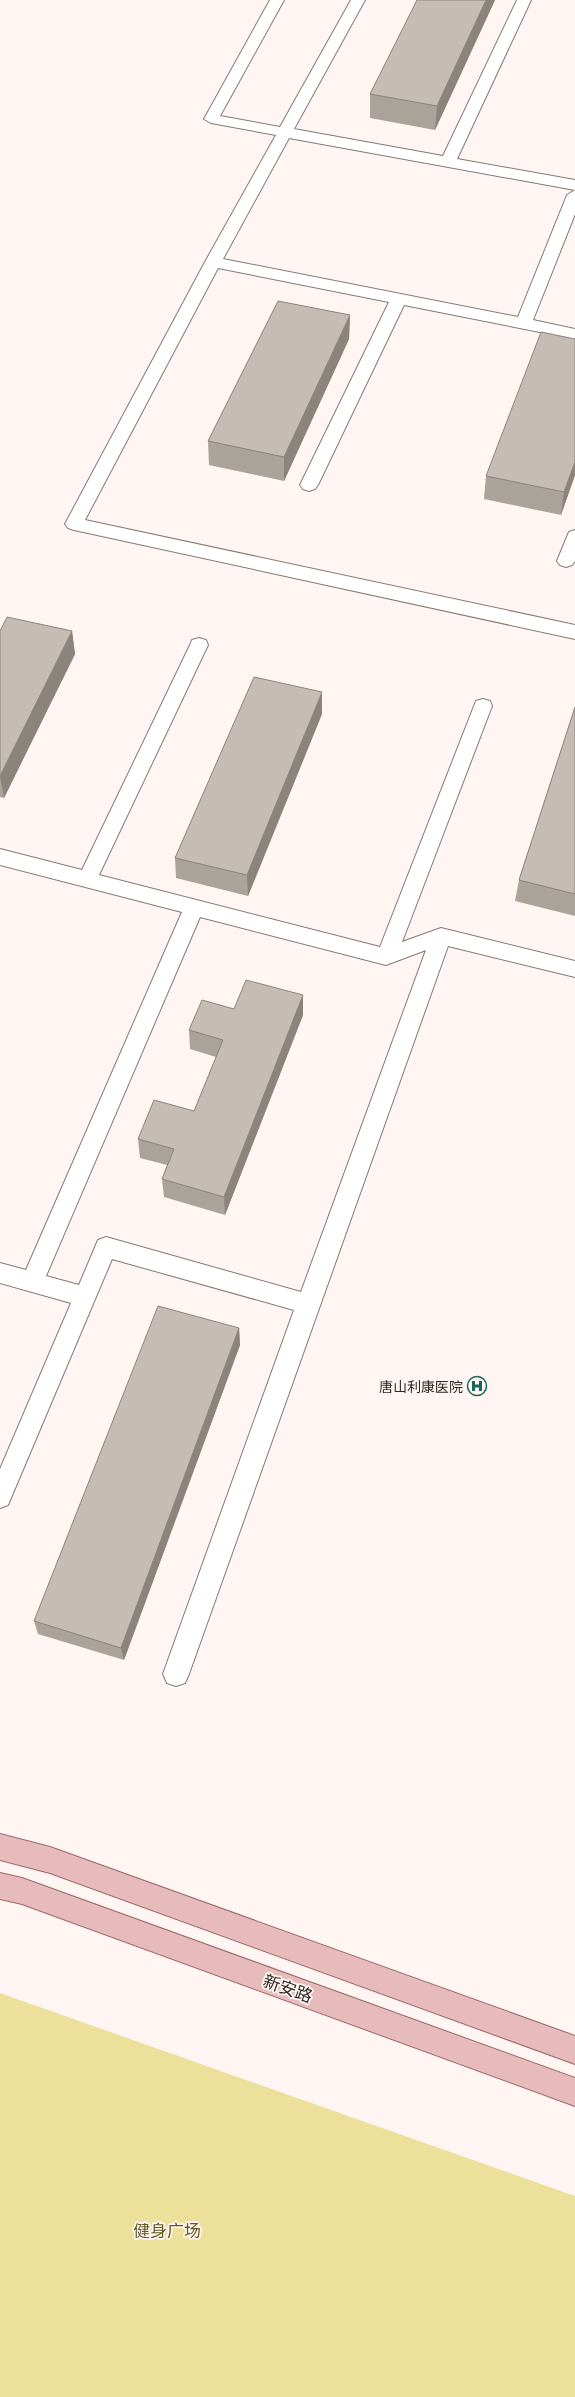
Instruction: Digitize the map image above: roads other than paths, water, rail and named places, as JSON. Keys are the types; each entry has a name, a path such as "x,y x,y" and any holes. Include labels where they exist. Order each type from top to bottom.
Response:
{"main road":[{"path":"0,1847 50,1860 575,2050"},
{"name":"新安路","path":"0,1886 22,1891 575,2092"}],"lane":[{"path":"277,0 211,119 287,131 575,185"},
{"path":"358,0 287,131 213,262 74,524 575,632"},
{"path":"448,162 524,0"},
{"path":"523,324 575,195"},
{"path":"213,262 575,334"},
{"path":"309,485 399,299"},
{"path":"566,561 575,536"},
{"path":"87,880 199,645"},
{"path":"386,957 483,706"},
{"path":"0,857 386,957 441,936 575,969"},
{"path":"32,1282 194,908"},
{"path":"176,1674 441,936"},
{"path":"0,1497 106,1246 308,1304"},
{"path":"0,1273 85,1297"}],"place":[{"name":"唐山利康医院","path":"477,1386"}],"park label":[{"name":"健身广场","path":"167,2230"}]}
